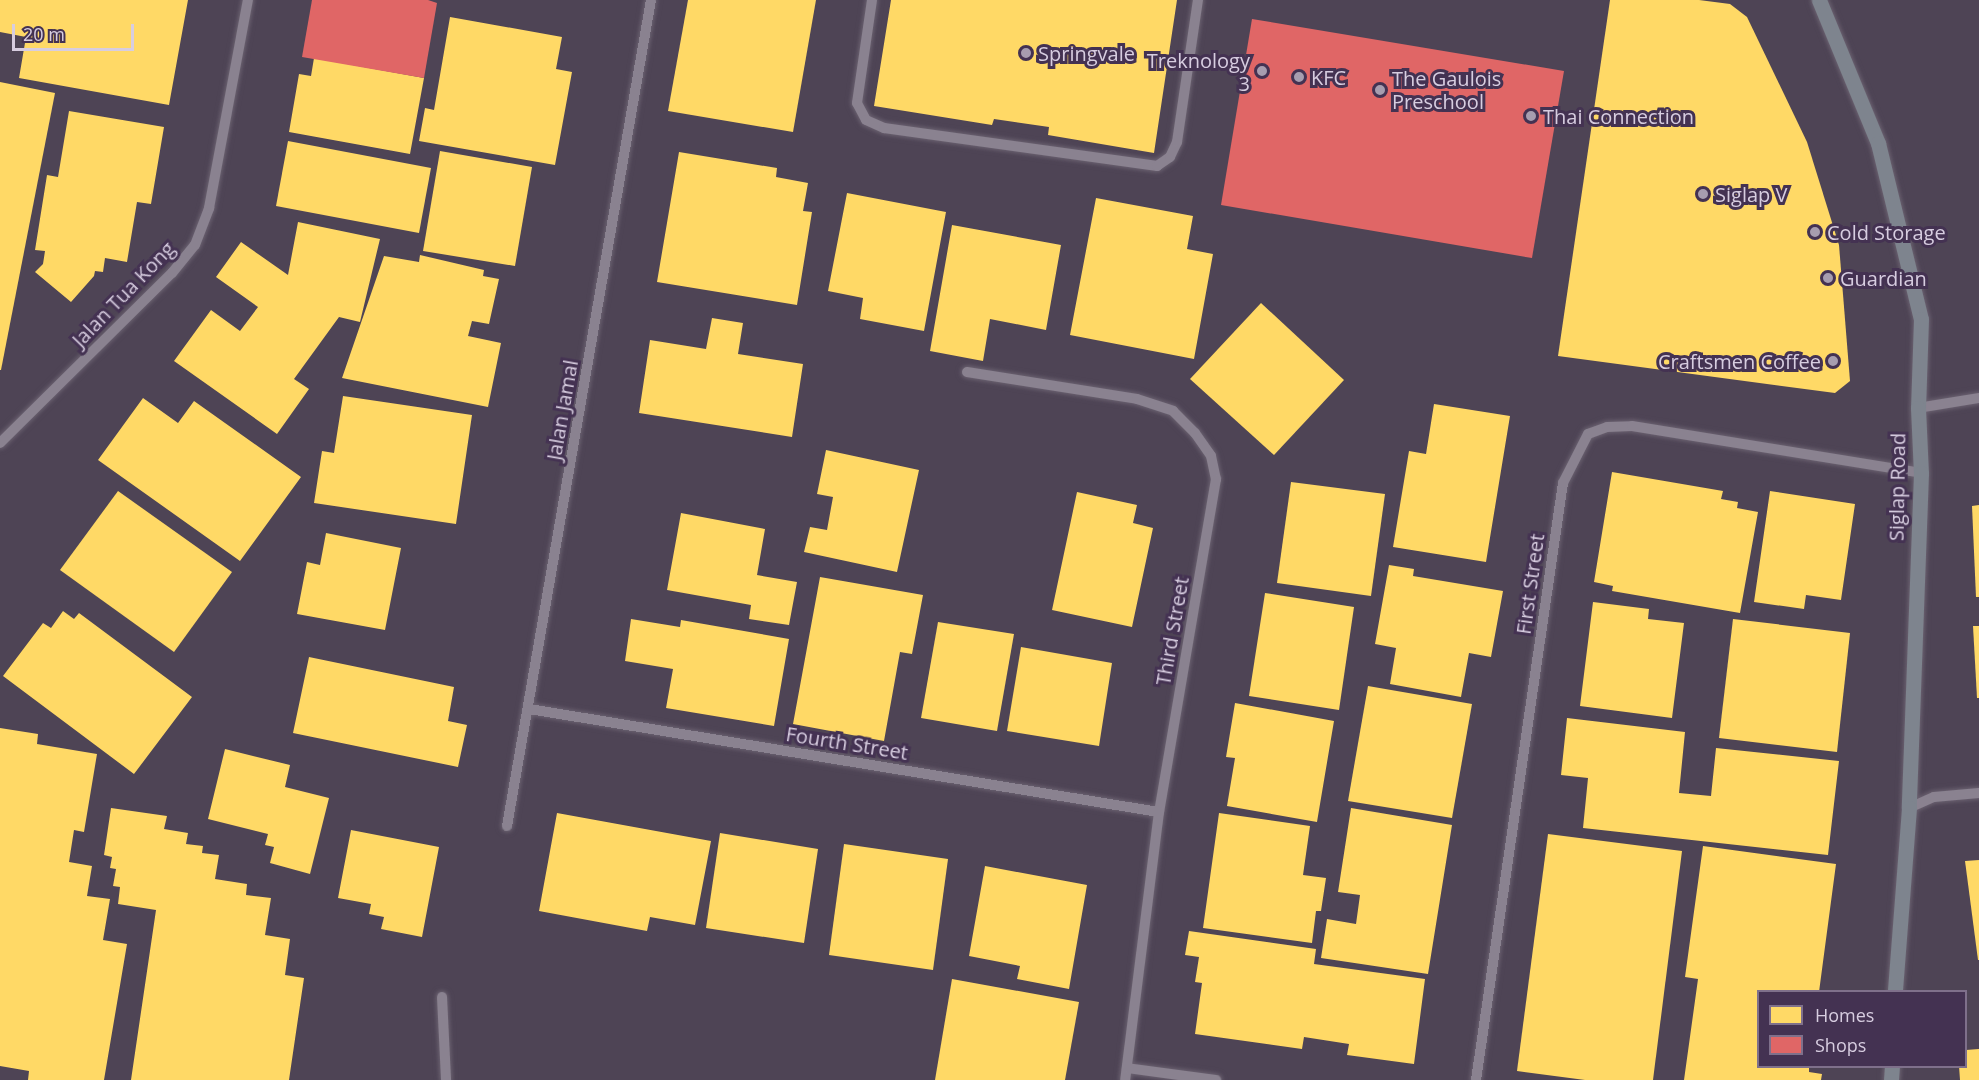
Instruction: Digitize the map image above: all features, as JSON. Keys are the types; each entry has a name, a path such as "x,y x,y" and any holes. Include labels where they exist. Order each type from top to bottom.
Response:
{"main road":[{"name":"Siglap Road","path":"1818,0 1878,143 1921,319 1918,408 1921,473 1910,808 1895,990"}],"street":[{"name":"Jalan Tua Kong","path":"0,443 172,273 195,245 209,208 248,0"},
{"name":"Jalan Jamal","path":"507,826 651,0"},
{"path":"872,0 856,103 866,120 884,128 1157,166 1170,157 1178,142 1198,0"},
{"name":"Third Street","path":"967,372 1137,399 1173,411 1195,433 1211,456 1216,478 1159,812 1125,1080"},
{"path":"1918,408 1979,398"},
{"name":"First Street","path":"1476,1080 1563,483 1588,434 1607,427 1632,426 1921,473"},
{"name":"Fourth Street","path":"529,709 1159,812"},
{"path":"1910,808 1934,797 1979,793"},
{"path":"441,997 446,1080"},
{"path":"1127,1068 1216,1080"}],"building: Homes":[{"path":"0,0 188,0 169,105 19,78 26,37 0,32"},
{"path":"688,0 816,0 793,132 668,111"},
{"name":"Springvale","path":"891,0 1177,0 1154,153 1048,135 1049,127 994,119 992,125 874,106"},
{"name":"Siglap V","path":"1610,0 1699,0 1730,4 1747,17 1807,142 1839,245 1850,381 1835,393 1558,356"},
{"path":"450,17 562,37 556,69 572,72 555,165 419,141 425,108 434,110"},
{"path":"314,58 424,78 410,154 289,132 299,74 311,76"},
{"path":"0,82 55,93 1,370 0,370"},
{"path":"69,111 164,127 151,204 137,202 127,262 105,258 103,272 95,271 94,276 71,302 35,272 43,264 45,251 35,250 47,175 58,177"},
{"path":"288,141 431,168 419,233 276,206"},
{"path":"440,151 532,167 515,266 423,251"},
{"path":"679,152 777,168 776,177 808,183 803,211 812,212 797,305 657,282"},
{"path":"847,193 946,212 924,331 860,319 863,298 828,291"},
{"path":"1096,198 1193,216 1187,249 1213,254 1194,359 1070,335"},
{"path":"298,222 380,239 360,322 339,317 294,379 309,389 277,434 174,361 211,310 240,331 258,307 216,277 241,242 288,275"},
{"path":"952,225 1061,245 1046,330 990,319 983,361 930,351"},
{"path":"420,255 484,270 483,276 499,279 489,324 472,321 468,336 501,343 488,407 342,378 384,256 419,262"},
{"path":"1261,303 1344,380 1274,455 1190,379"},
{"path":"712,318 743,323 738,354 803,364 792,437 639,413 650,340 706,349"},
{"path":"343,396 472,415 456,524 314,503 322,451 334,453"},
{"path":"143,398 178,423 194,401 301,477 240,561 98,460"},
{"path":"1434,404 1510,416 1486,562 1393,547 1409,451 1426,454"},
{"path":"826,450 919,470 897,572 804,552 810,527 827,530 833,497 817,494"},
{"path":"1612,472 1723,491 1721,499 1738,502 1737,508 1758,512 1740,613 1612,591 1613,586 1594,582"},
{"path":"1291,482 1385,494 1371,596 1277,583"},
{"path":"118,491 232,572 174,652 60,570"},
{"path":"1770,491 1855,504 1841,600 1806,595 1804,609 1754,602"},
{"path":"1077,492 1137,505 1133,523 1153,528 1132,627 1052,610"},
{"path":"1979,505 1979,597 1976,597 1972,506"},
{"path":"681,513 765,529 757,575 797,582 789,625 749,619 751,605 667,590"},
{"path":"326,533 401,548 385,630 297,614 307,562 320,565"},
{"path":"1389,565 1414,569 1413,576 1503,591 1491,657 1469,653 1461,697 1390,684 1396,648 1375,644"},
{"path":"820,577 923,595 912,654 900,652 884,741 793,724"},
{"path":"1265,593 1354,607 1339,710 1249,696"},
{"path":"1593,602 1649,609 1648,619 1684,623 1672,718 1580,706"},
{"path":"63,611 74,619 79,613 192,697 134,774 3,676 43,623 51,628"},
{"path":"631,619 680,627 681,620 789,639 774,726 666,708 673,669 625,661"},
{"path":"1733,619 1850,633 1837,752 1719,738"},
{"path":"938,622 1014,634 997,731 921,718"},
{"path":"1973,626 1979,626 1979,698 1977,698"},
{"path":"1021,647 1112,663 1099,746 1007,731"},
{"path":"309,657 454,687 448,721 467,725 458,767 293,733"},
{"path":"1368,686 1472,704 1452,818 1348,801"},
{"path":"1235,703 1334,721 1317,822 1227,806 1235,758 1226,757"},
{"path":"1567,718 1685,732 1679,793 1711,796 1716,748 1839,761 1828,855 1583,828 1588,778 1561,775"},
{"path":"0,728 38,734 37,744 97,754 84,832 74,830 69,862 92,866 87,896 110,899 103,940 127,944 104,1080 28,1080 29,1071 0,1066"},
{"path":"225,749 290,765 285,787 329,798 310,874 270,863 274,847 265,845 268,834 208,819"},
{"path":"111,808 167,816 164,829 188,833 186,844 203,846 202,853 219,855 215,879 247,884 246,895 271,898 265,935 290,939 285,975 304,978 289,1080 131,1080 156,910 118,904 120,887 113,886 116,869 110,868 112,857 104,855"},
{"path":"1351,808 1452,825 1428,974 1321,958 1327,919 1356,924 1360,895 1338,892"},
{"path":"557,813 711,841 695,925 650,917 647,931 539,911"},
{"path":"1219,813 1310,826 1303,875 1326,878 1321,911 1316,911 1312,943 1203,928"},
{"path":"351,830 439,847 422,937 381,929 384,917 369,914 371,904 338,898"},
{"path":"720,833 818,849 804,943 706,928"},
{"path":"1548,834 1682,851 1653,1080 1585,1080 1517,1071"},
{"path":"844,844 948,859 933,970 829,955"},
{"path":"1703,846 1836,864 1819,990 1757,990 1757,1068 1809,1068 1809,1072 1822,1074 1821,1080 1684,1080 1698,979 1685,977"},
{"path":"1979,860 1979,960 1978,960 1965,861"},
{"path":"985,866 1087,885 1069,989 1017,979 1020,966 969,956"},
{"path":"1189,931 1316,949 1314,964 1425,979 1414,1064 1347,1055 1349,1044 1304,1037 1302,1049 1195,1034 1202,983 1195,982 1199,957 1185,955"},
{"path":"952,979 1079,1002 1065,1080 935,1080"},
{"path":"1979,1049 1979,1080 1960,1080 1959,1068 1967,1068 1967,1050"}],"building: Shops":[{"path":"312,0 428,0 437,3 424,78 302,57"},
{"path":"1252,19 1564,71 1532,258 1221,205"}],"place":[{"name":"Springvale","path":"1026,53"},
{"name":"Treknology 3","path":"1262,71"},
{"name":"KFC","path":"1299,77"},
{"name":"The Gaulois Preschool","path":"1380,90"},
{"name":"Thai Connection","path":"1531,116"},
{"name":"Siglap V","path":"1703,194"},
{"name":"Cold Storage","path":"1815,232"},
{"name":"Guardian","path":"1828,278"},
{"name":"Craftsmen Coffee","path":"1833,361"}]}
